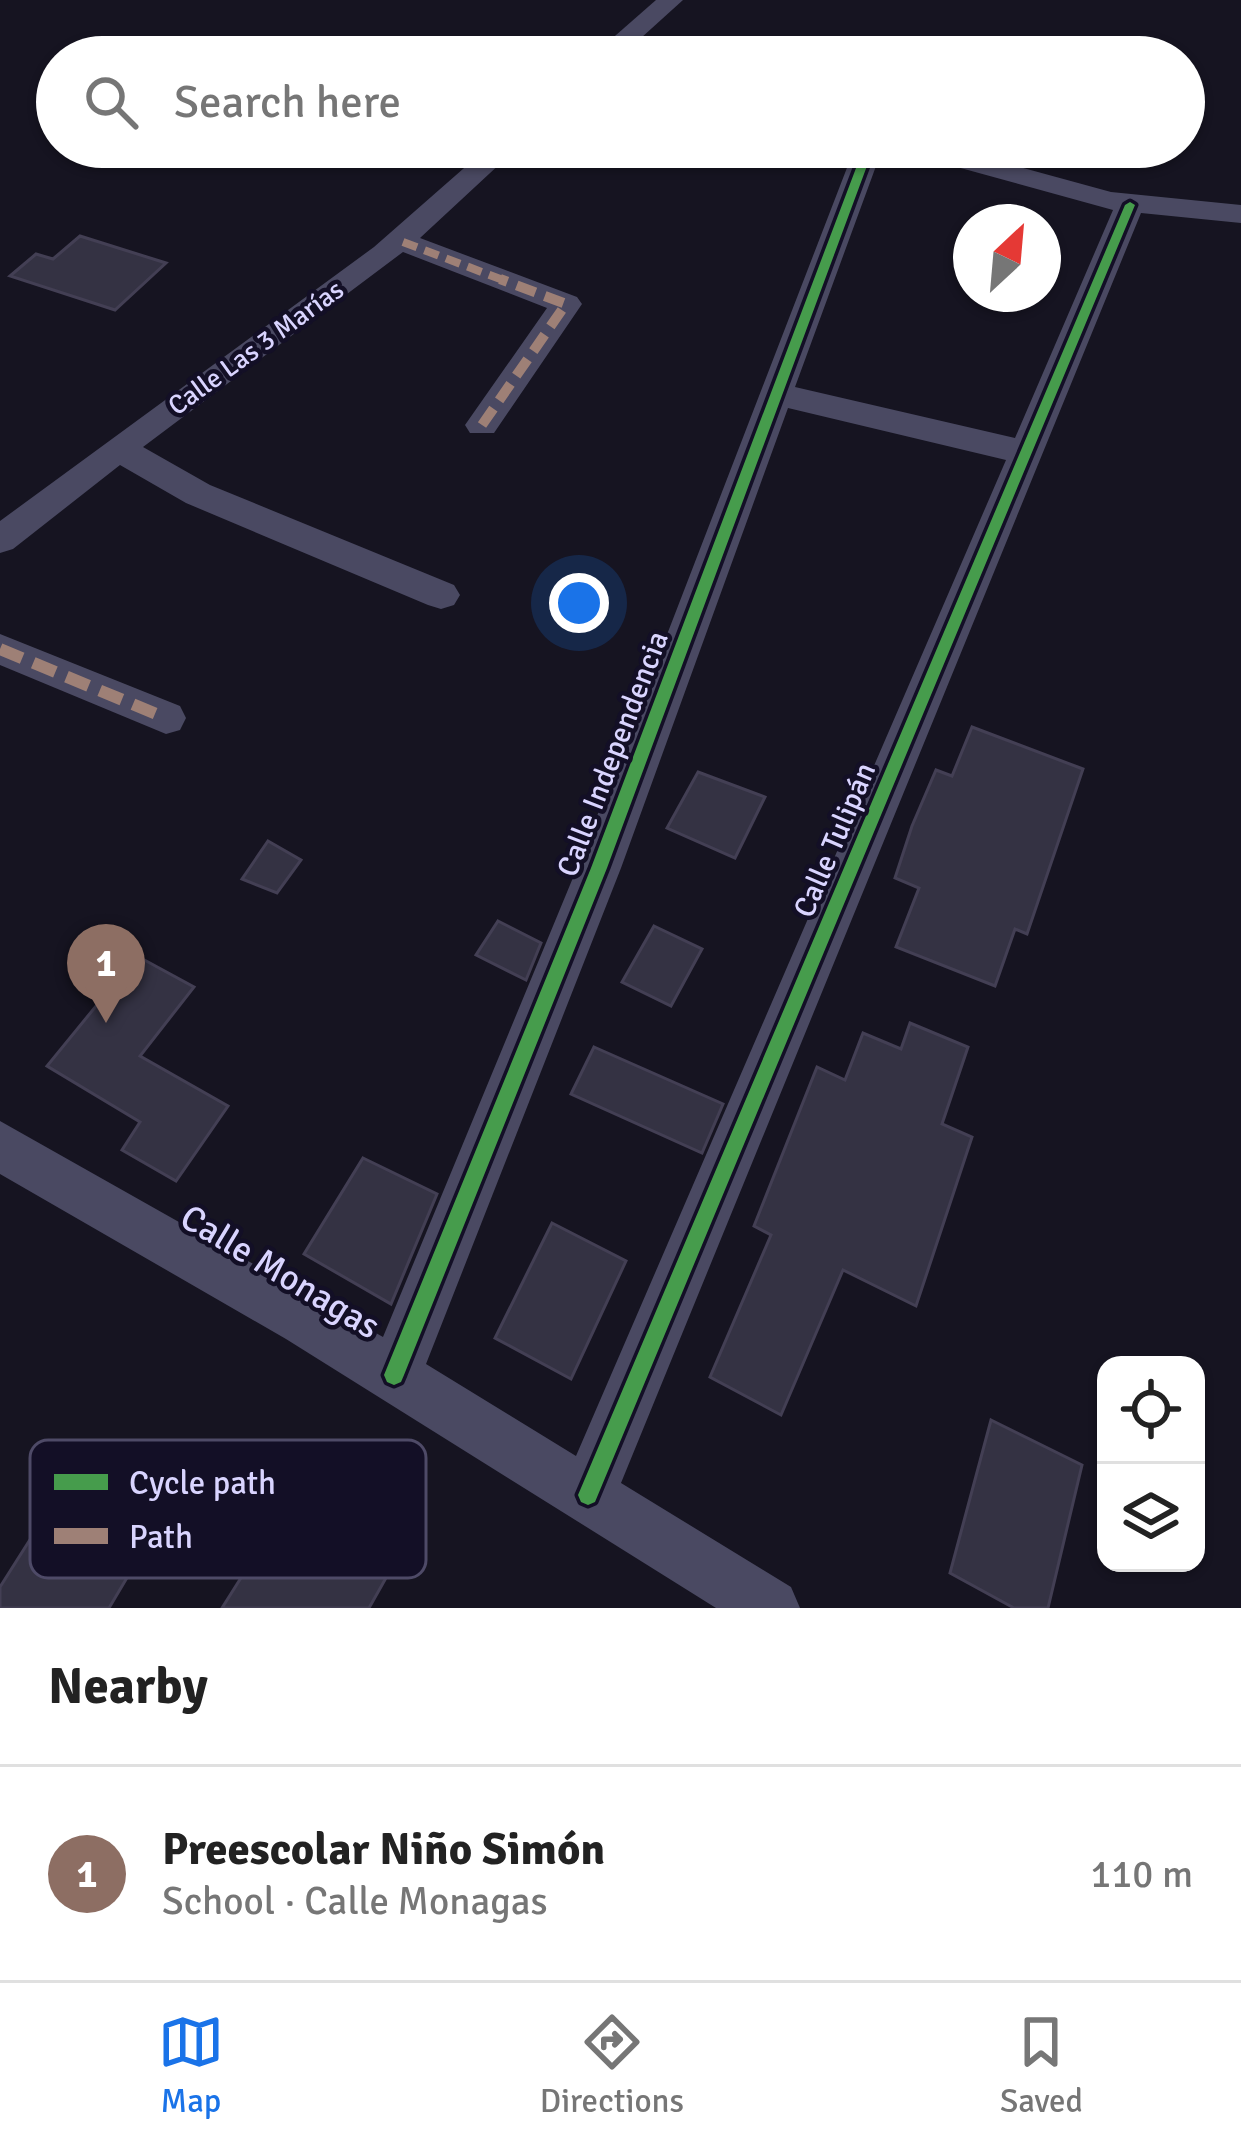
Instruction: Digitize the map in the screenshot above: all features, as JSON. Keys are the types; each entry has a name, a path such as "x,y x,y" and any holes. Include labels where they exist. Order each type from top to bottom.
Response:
{"street":[{"path":"629,36 671,0"},
{"name":"Calle Las 3 Marías","path":"0,540 117,448 403,242 482,168"},
{"name":"Calle Independencia","path":"394,1375 599,868 861,168"},
{"path":"993,168 1130,205 1241,214"},
{"name":"Calle Tulipán","path":"588,1495 1130,205"},
{"path":"403,242 566,304 482,425"},
{"path":"776,394 1028,453"},
{"path":"117,448 215,502 441,595"},
{"path":"0,649 166,718"},
{"name":"Calle Monagas","path":"0,1146 394,1375 770,1608"}],"building":[{"path":"80,236 166,263 115,310 10,276 36,254 53,259"},
{"path":"972,727 1083,769 1027,934 1015,929 995,986 896,947 919,888 895,878 912,826 936,770 952,776"},
{"path":"698,772 765,797 735,858 667,828"},
{"path":"268,841 301,860 277,893 242,879"},
{"path":"498,921 541,943 526,980 476,955"},
{"path":"654,926 702,949 671,1006 622,982"},
{"path":"137,956 194,987 140,1056 228,1106 176,1181 122,1150 140,1122 47,1066"},
{"path":"910,1023 968,1047 942,1124 972,1137 916,1306 843,1270 781,1415 710,1377 771,1235 754,1226 817,1067 845,1080 863,1033 901,1049"},
{"path":"594,1047 723,1104 702,1153 571,1094"},
{"path":"363,1158 437,1194 391,1304 304,1254"},
{"path":"552,1223 626,1261 571,1379 495,1338"},
{"path":"991,1420 1082,1465 1048,1608 1014,1608 950,1573"},
{"path":"30,1540 30,1578 127,1578 109,1608 0,1608 0,1587"},
{"path":"241,1578 386,1578 369,1608 222,1608"}],"marked path":[{"path":"403,242 566,304 482,425"},
{"path":"0,649 166,718"}],"cycle path":[{"path":"394,1375 599,868 861,168"},
{"path":"588,1495 1130,205"}],"place":[{"name":"Preescolar Niño Simón","path":"106,1023"}]}
